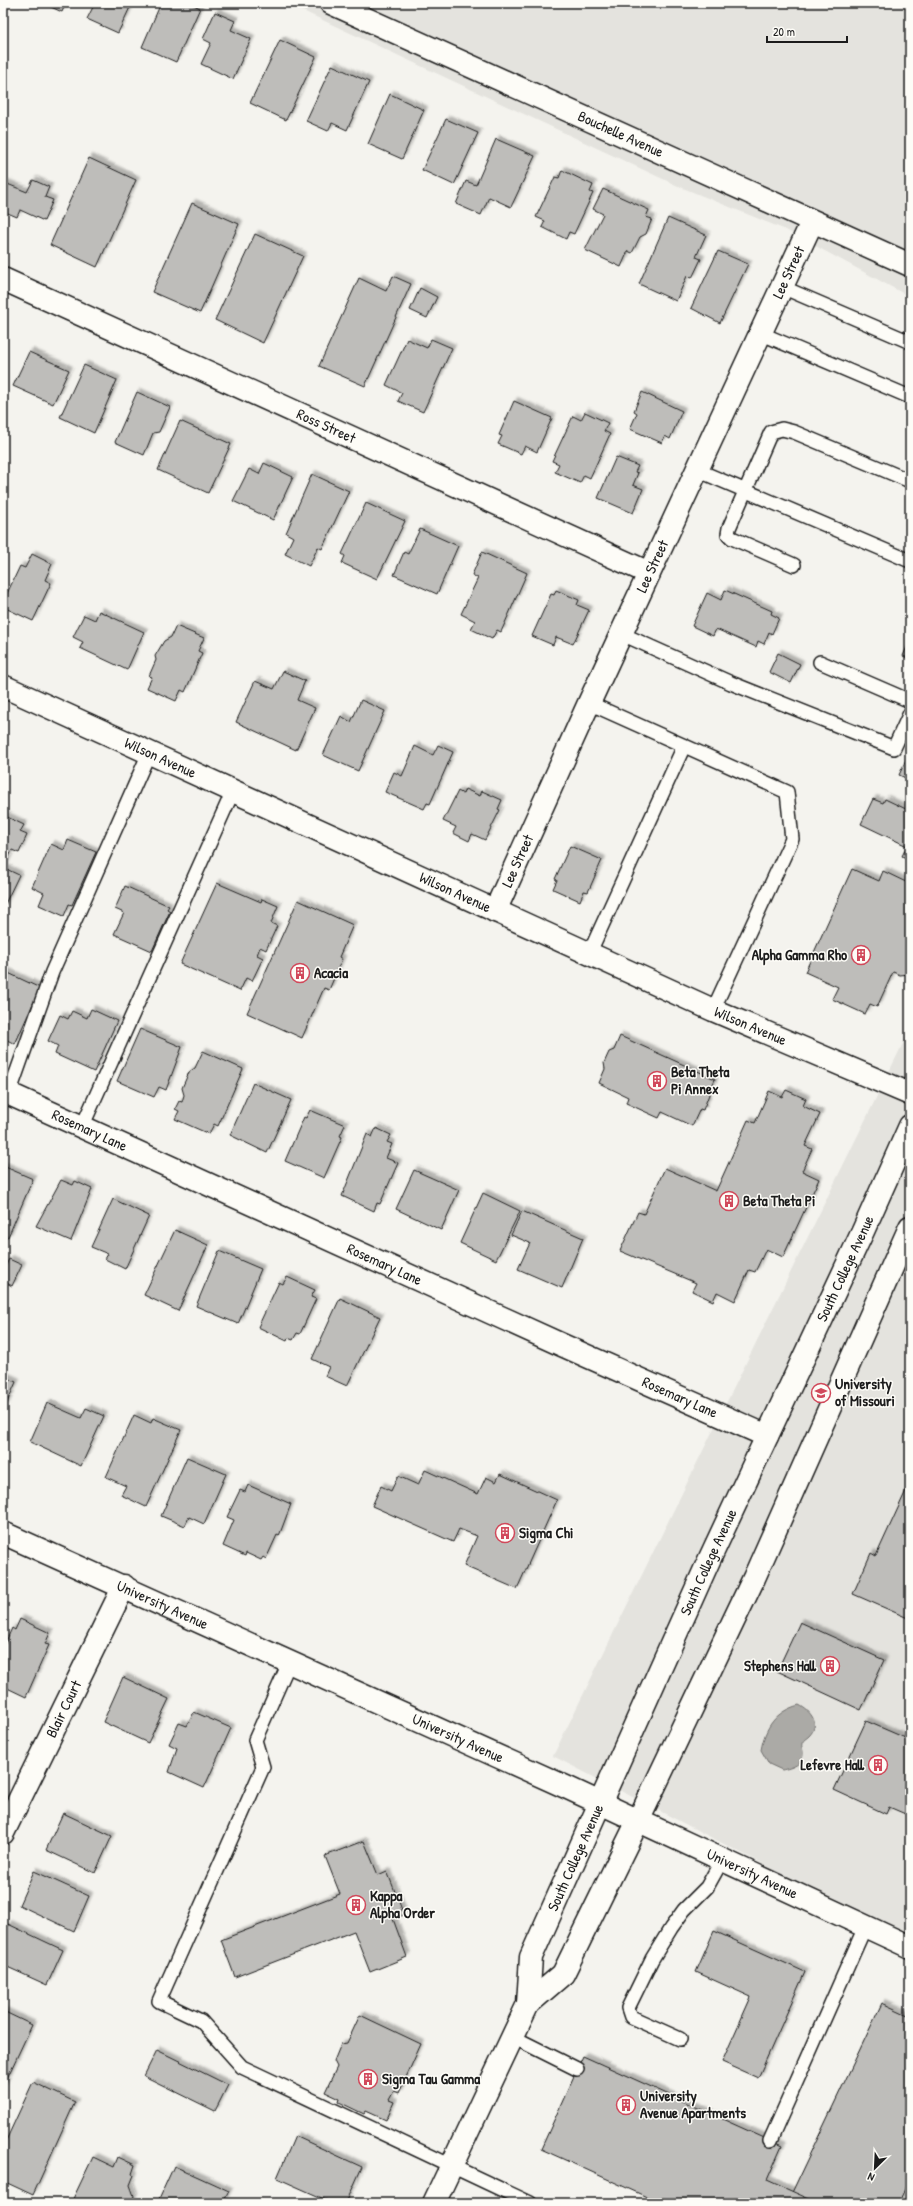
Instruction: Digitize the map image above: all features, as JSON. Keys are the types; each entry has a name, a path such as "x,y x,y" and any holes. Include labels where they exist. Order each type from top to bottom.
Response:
{"street":[{"name":"Bouchelle Avenue","path":"331,3 812,222 910,265"},
{"name":"Lee Street","path":"495,911 589,703 812,222"},
{"name":"Ross Street","path":"3,279 650,573"},
{"name":"Wilson Avenue","path":"3,686 713,1010 910,1094"},
{"name":"Rosemary Lane","path":"6,1092 569,1349 767,1436"},
{"name":"South College Avenue","path":"434,2203 528,2004 531,1958 710,1558 910,1126"},
{"name":"South College Avenue","path":"528,2004 563,1974 754,1578 910,1227"},
{"name":"University Avenue","path":"3,1533 290,1661 910,1947"},
{"name":"Blair Court","path":"3,1832 124,1586"}],"lane":[{"path":"782,287 910,342"},
{"path":"760,333 910,397"},
{"path":"794,565 732,538 728,534 728,528 746,492 771,432 777,429 794,432 910,481"},
{"path":"697,470 910,561"},
{"path":"622,634 730,683 894,748 910,713"},
{"path":"820,662 910,701"},
{"path":"589,703 787,792 792,839 713,1010"},
{"path":"589,954 684,746"},
{"path":"6,1092 52,972 149,753"},
{"path":"82,1127 233,791"},
{"path":"290,1661 255,1740 263,1767 159,2001 201,2021 242,2067 530,2203"},
{"path":"680,2039 631,2017 628,2008 652,1958 671,1928 684,1910 707,1887 722,1860"},
{"path":"770,2141 865,1927"},
{"path":"513,2037 577,2069"}],"shaded area":[{"path":"286,3 910,3 910,297 786,230 678,186"},
{"name":"University of Missouri","path":"910,1029 910,1940 553,1756"},
{"path":"799,1705 811,1714 814,1722 813,1731 802,1743 803,1756 799,1763 782,1770 769,1764 761,1750 765,1734 778,1716 784,1711"}],"building":[{"path":"42,3 66,3 62,12"},
{"path":"95,3 132,3 118,33 87,19"},
{"path":"161,3 189,3 200,8 176,62 142,47"},
{"path":"215,12 235,21 231,30 251,39 233,79 201,64 211,43 203,39"},
{"path":"280,40 316,57 286,120 250,103"},
{"path":"332,65 369,82 347,130 332,123 328,131 306,121"},
{"path":"390,94 424,110 402,159 368,144"},
{"path":"446,119 478,133 454,185 422,170"},
{"path":"496,139 535,156 511,207 489,197 481,215 456,204 466,181 476,185"},
{"path":"89,158 136,180 97,267 50,245"},
{"path":"562,170 593,185 590,192 593,193 574,234 569,232 566,239 542,227 545,221 536,217 555,177 559,178"},
{"path":"33,180 49,187 45,197 53,200 44,221 20,210 17,217 3,211 3,188 5,183 27,192"},
{"path":"603,189 649,210 646,217 652,219 646,234 640,237 632,253 628,251 621,267 585,250 603,214 593,209"},
{"path":"192,203 239,224 200,313 152,292"},
{"path":"668,218 706,235 696,257 701,259 692,278 687,276 676,301 639,284"},
{"path":"255,234 303,256 263,343 215,320"},
{"path":"718,251 748,264 720,323 691,308"},
{"path":"393,276 411,284 365,386 319,366 359,278 386,291"},
{"path":"420,288 437,297 427,318 410,310"},
{"path":"407,339 427,348 431,339 452,348 423,412 398,401 402,393 386,385"},
{"path":"29,352 69,370 53,404 13,386"},
{"path":"84,365 117,380 94,433 60,417"},
{"path":"137,392 170,407 159,432 153,433 144,455 115,442"},
{"path":"642,392 682,411 670,439 665,436 662,443 630,429 637,413 634,411"},
{"path":"514,401 552,418 537,452 525,446 521,454 498,444 502,436 499,435"},
{"path":"585,412 608,423 604,431 610,434 590,478 584,475 580,483 555,472 559,464 552,461 573,416 581,420"},
{"path":"180,421 231,444 208,493 158,470"},
{"path":"616,457 638,466 635,472 638,473 633,485 643,489 633,513 598,498"},
{"path":"264,463 293,477 273,520 233,501 249,469 259,474"},
{"path":"312,474 349,491 322,549 318,547 309,566 285,554 293,537 286,533"},
{"path":"366,503 405,521 377,579 342,563 345,556 342,554"},
{"path":"420,529 458,546 437,594 394,575 404,552 408,554"},
{"path":"482,552 527,573 501,632 497,630 492,639 471,629 475,621 461,614 478,578 472,575"},
{"path":"32,554 52,564 45,580 51,583 33,621 3,607 3,602 20,566 25,568"},
{"path":"556,590 579,600 577,605 589,610 573,644 556,637 553,645 532,636 551,594 554,595"},
{"path":"725,590 772,611 771,614 779,618 772,634 769,632 764,644 758,641 756,647 716,629 713,636 692,626 707,593 721,600"},
{"path":"99,611 144,632 127,670 80,648 83,642 73,637 84,615 95,620"},
{"path":"176,626 204,638 198,651 202,653 185,692 181,690 176,701 147,688 152,677 149,676 156,660 155,656 164,641 171,637"},
{"path":"910,640 910,659 903,656"},
{"path":"778,653 800,664 791,683 769,672"},
{"path":"283,671 305,681 297,700 315,708 296,750 236,722 255,681 274,689"},
{"path":"361,700 385,711 358,771 323,755 341,716 351,722"},
{"path":"438,745 453,752 430,804 427,803 424,809 385,792 394,772 402,776 415,746 433,755"},
{"path":"910,751 910,780 899,775"},
{"path":"465,789 480,796 482,791 502,800 498,809 500,810 485,840 472,834 469,841 453,833 456,827 443,821 458,791 463,794"},
{"path":"873,799 883,803 885,799 910,811 910,860 902,856 907,846 861,824"},
{"path":"3,815 24,825 20,832 27,835 19,853 12,850 4,868 19,875 3,908"},
{"path":"68,840 96,852 72,905 69,904 64,916 39,905 44,893 32,887 51,844 64,850"},
{"path":"570,846 602,860 588,892 584,891 580,901 553,889 557,880 555,879"},
{"name":"Alpha Gamma Rho","path":"852,869 879,881 883,871 910,884 910,929 907,936 910,938 910,974 900,975 893,972 877,1007 870,1004 865,1014 832,999 838,987 805,972"},
{"path":"217,883 261,902 262,899 278,906 271,923 277,926 266,950 260,947 257,955 263,958 252,981 246,978 240,991 180,964"},
{"path":"125,886 169,906 167,909 170,911 152,951 114,934 124,913 115,909"},
{"name":"Acacia","path":"298,900 353,925 339,957 342,959 329,990 324,988 302,1038 247,1013"},
{"path":"4,971 40,988 15,1044 3,1038"},
{"path":"91,1009 117,1021 94,1072 55,1054 58,1046 48,1041 60,1015 68,1019 72,1011 87,1018"},
{"path":"140,1029 182,1047 166,1090 159,1087 154,1097 117,1081"},
{"name":"Beta Theta Pi Annex","path":"620,1036 715,1079 703,1110 700,1109 692,1126 662,1112 659,1118 626,1103 628,1097 599,1083 605,1069 604,1063 609,1052 614,1050"},
{"path":"203,1051 243,1069 218,1126 214,1124 209,1134 175,1119 179,1111 175,1109 179,1101 182,1102 184,1095 182,1088 189,1072 195,1068"},
{"path":"253,1083 291,1100 267,1153 230,1135"},
{"name":"Beta Theta Pi","path":"786,1090 806,1099 803,1106 820,1114 805,1146 812,1149 802,1171 819,1179 783,1257 766,1249 755,1272 749,1270 735,1301 717,1292 713,1301 692,1291 696,1283 620,1251 638,1212 644,1214 665,1168 716,1191 748,1120 755,1123 769,1091 782,1097"},
{"path":"310,1110 345,1125 340,1136 342,1137 324,1178 285,1161 304,1117 306,1118"},
{"path":"376,1128 391,1135 387,1142 392,1144 386,1158 398,1163 380,1204 377,1203 374,1211 342,1196 367,1134 372,1137"},
{"path":"3,1166 33,1179 8,1237 3,1236"},
{"path":"414,1170 459,1190 441,1230 396,1209"},
{"path":"61,1180 73,1185 75,1181 92,1189 71,1241 36,1226"},
{"path":"483,1193 520,1211 496,1260 460,1243"},
{"path":"113,1199 149,1216 125,1269 105,1259 108,1254 91,1247"},
{"path":"522,1211 583,1238 562,1288 518,1269 530,1243 511,1235"},
{"path":"175,1230 208,1245 178,1311 144,1295"},
{"path":"219,1251 261,1269 238,1324 196,1306"},
{"path":"9,1259 22,1265 12,1286 3,1281 3,1271"},
{"path":"287,1277 315,1290 311,1297 316,1299 300,1334 297,1333 293,1340 288,1338 287,1341 258,1327 279,1282 283,1284"},
{"path":"340,1298 380,1317 347,1386 325,1376 329,1367 312,1359"},
{"path":"3,1376 16,1382 5,1407 3,1406"},
{"path":"47,1403 81,1418 86,1408 104,1416 81,1466 30,1442"},
{"path":"134,1415 151,1423 153,1418 181,1430 146,1507 121,1495 126,1486 106,1477"},
{"path":"187,1457 226,1474 204,1524 189,1517 185,1526 161,1516"},
{"name":"Sigma Chi","path":"425,1470 478,1494 486,1477 496,1482 500,1474 557,1500 517,1589 464,1566 477,1536 459,1529 453,1542 372,1506 381,1486 391,1491 398,1476 418,1485"},
{"path":"910,1482 910,1619 853,1594 871,1553 876,1556"},
{"path":"248,1485 291,1504 279,1536 277,1535 266,1559 263,1557 261,1560 246,1553 245,1556 223,1546 234,1520 227,1517 240,1490 245,1492"},
{"path":"20,1619 50,1633 45,1644 49,1645 26,1697 3,1686 3,1648 12,1628 15,1630"},
{"name":"Stephens Hall","path":"800,1622 884,1660 861,1710 777,1671"},
{"path":"123,1677 169,1699 148,1743 103,1722"},
{"path":"194,1712 231,1728 204,1788 169,1772 177,1748 169,1744 179,1723 187,1726"},
{"name":"Lefevre Hall","path":"866,1721 910,1740 910,1816 889,1807 886,1814 834,1790"},
{"path":"63,1813 112,1836 95,1873 46,1850"},
{"name":"Kappa Alpha Order","path":"364,1841 378,1875 387,1871 404,1915 393,1919 407,1957 370,1972 354,1931 235,1977 221,1940 340,1894 325,1856"},
{"path":"34,1871 89,1896 74,1931 19,1905"},
{"path":"8,1924 63,1950 47,1985 3,1965 3,1935"},
{"path":"714,1931 805,1972 758,2078 722,2062 751,1997 696,1972"},
{"path":"882,2003 910,2016 910,2177 898,2203 787,2203"},
{"path":"3,2011 32,2025 3,2087"},
{"name":"Sigma Tau Gamma","path":"360,2015 421,2044 399,2093 394,2091 389,2100 394,2102 386,2120 366,2111 364,2114 339,2102 340,2099 325,2092 337,2067 334,2061 341,2044 347,2043"},
{"path":"157,2050 228,2085 215,2111 144,2076"},
{"name":"University Avenue Apartments","path":"583,2056 782,2146 767,2180 818,2203 660,2203 541,2149"},
{"path":"33,2082 75,2102 33,2195 3,2181 3,2147"},
{"path":"295,2136 362,2167 346,2203 333,2203 277,2178"},
{"path":"93,2157 114,2167 118,2157 135,2165 132,2174 134,2175 130,2185 134,2196 131,2203 71,2203"},
{"path":"174,2166 229,2191 223,2203 157,2203"}],"place":[{"name":"Alpha Gamma Rho","path":"861,955"},
{"name":"Acacia","path":"300,973"},
{"name":"Beta Theta Pi Annex","path":"657,1081"},
{"name":"Beta Theta Pi","path":"729,1201"},
{"name":"University of Missouri","path":"821,1393"},
{"name":"Sigma Chi","path":"505,1533"},
{"name":"Stephens Hall","path":"830,1666"},
{"name":"Lefevre Hall","path":"878,1765"},
{"name":"Kappa Alpha Order","path":"356,1905"},
{"name":"Sigma Tau Gamma","path":"368,2079"},
{"name":"University Avenue Apartments","path":"626,2105"}]}
